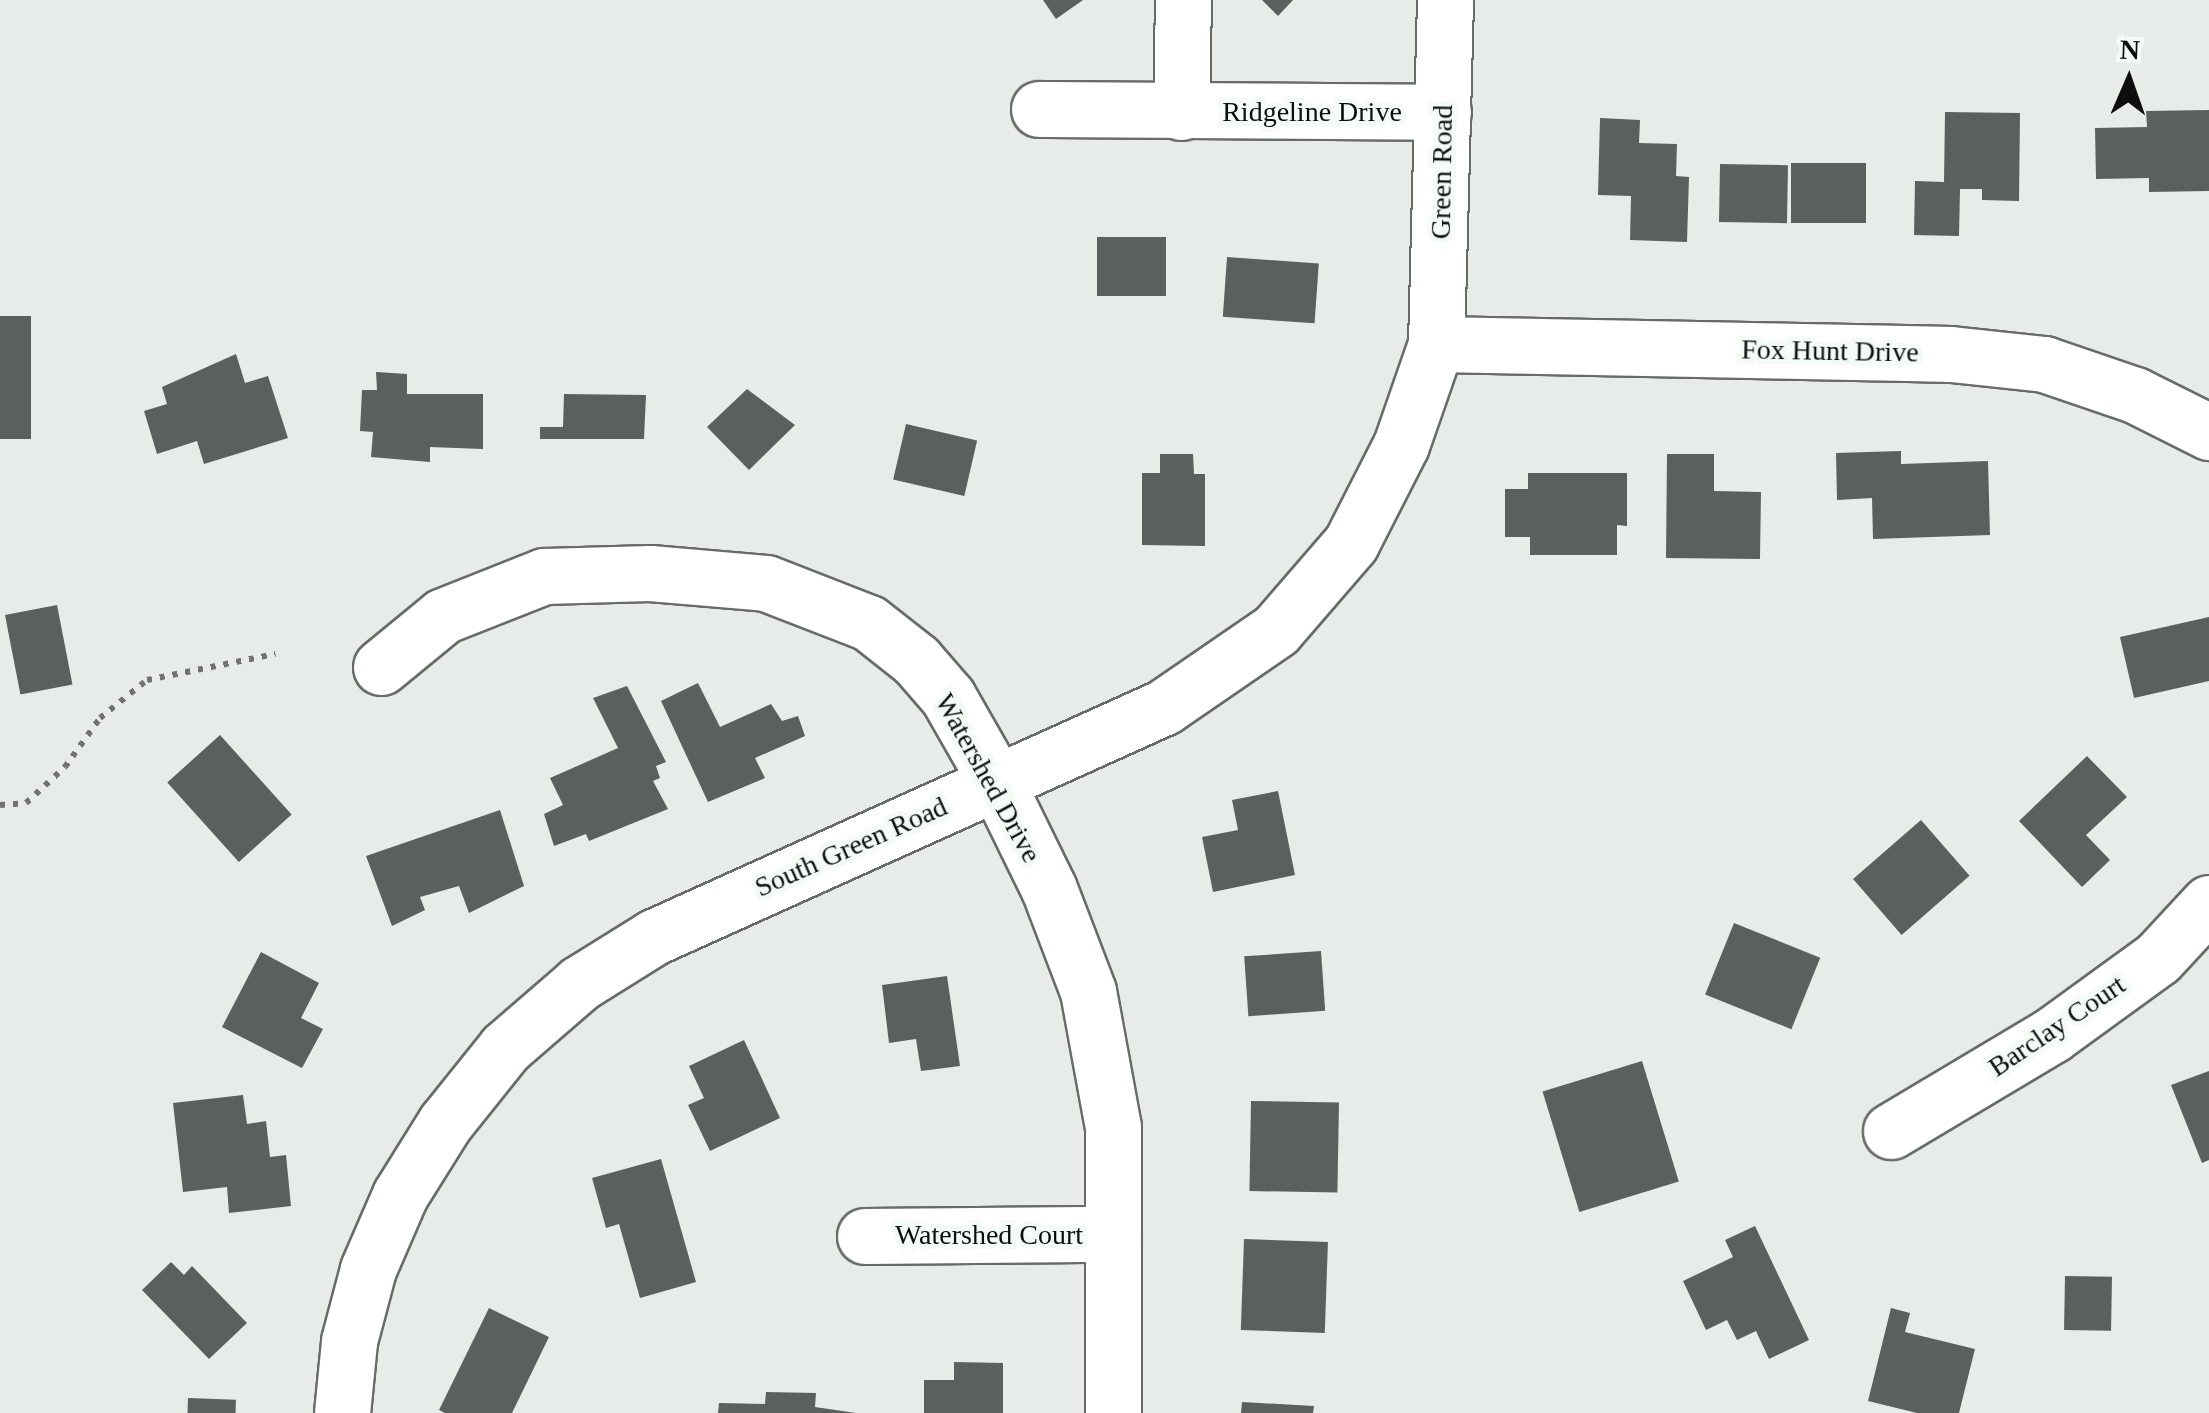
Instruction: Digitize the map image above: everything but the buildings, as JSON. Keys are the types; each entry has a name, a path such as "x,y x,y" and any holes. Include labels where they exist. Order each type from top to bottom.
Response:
{"street":[{"name":"Ridgeline Drive","path":"1181,112 1183,0"},
{"name":"Green Road","path":"1436,344 1445,0"},
{"name":"Ridgeline Drive","path":"1039,109 1443,112"},
{"name":"Fox Hunt Drive","path":"1436,344 1952,354 2044,364 2135,396 2209,432"},
{"name":"South Green Road","path":"342,1413 349,1341 368,1269 400,1195 445,1122 505,1048 580,983 654,937 1164,708 1276,630 1351,542 1401,445 1436,344"},
{"name":"Watershed Drive","path":"381,667 443,616 544,576 650,573 766,583 869,623 916,660 948,698 997,782 1050,890 1088,991 1114,1127 1113,1413"},
{"name":"Barclay Court","path":"1891,1131 2052,1035 2158,958 2209,903"},
{"name":"Watershed Court","path":"866,1236 1114,1234"}],"path":[{"path":"0,805 26,803 65,767 100,718 147,680 275,654"}]}
